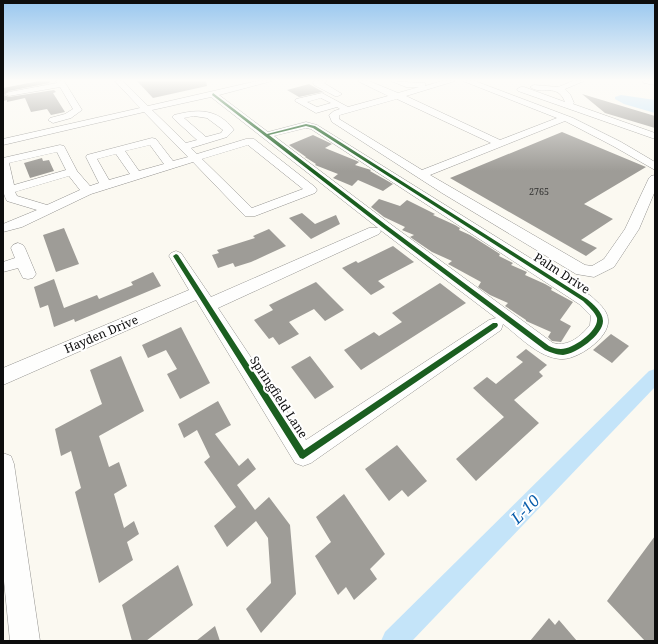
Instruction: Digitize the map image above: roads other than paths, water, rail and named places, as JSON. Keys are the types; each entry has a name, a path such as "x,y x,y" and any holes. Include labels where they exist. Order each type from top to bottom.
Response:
{"street":[{"path":"46,121 68,116 76,111"},
{"path":"3,142 137,111"},
{"path":"3,228 87,191 195,157 250,141 311,190 250,214 195,157 148,111"},
{"name":"Palm Drive","path":"238,111 266,135 493,309 547,348 562,352 576,348 598,329 600,319 595,310 585,300 314,127 306,125 295,126 266,135"},
{"path":"337,111 334,115 335,120 581,270 594,272 609,263 632,229 655,178"},
{"path":"430,111 500,144"},
{"path":"547,111 565,118 617,144 655,167"},
{"path":"585,111 655,136"},
{"path":"185,147 224,135 229,130 209,114 196,112 177,117 204,141"},
{"path":"422,174 565,118"},
{"path":"167,130 186,125"},
{"path":"106,185 91,157 152,141 171,165"},
{"path":"48,209 11,198 3,161 60,148 72,172 87,191"},
{"path":"119,150 137,176"},
{"path":"9,190 72,172"},
{"name":"Hayden Drive","path":"3,377 374,231"},
{"name":"Springfield Lane","path":"176,256 303,455 495,325"},
{"path":"3,267 23,261"},
{"path":"4,481 26,641"}],"waterway":[{"name":"L-10","path":"394,641 655,376"}]}
